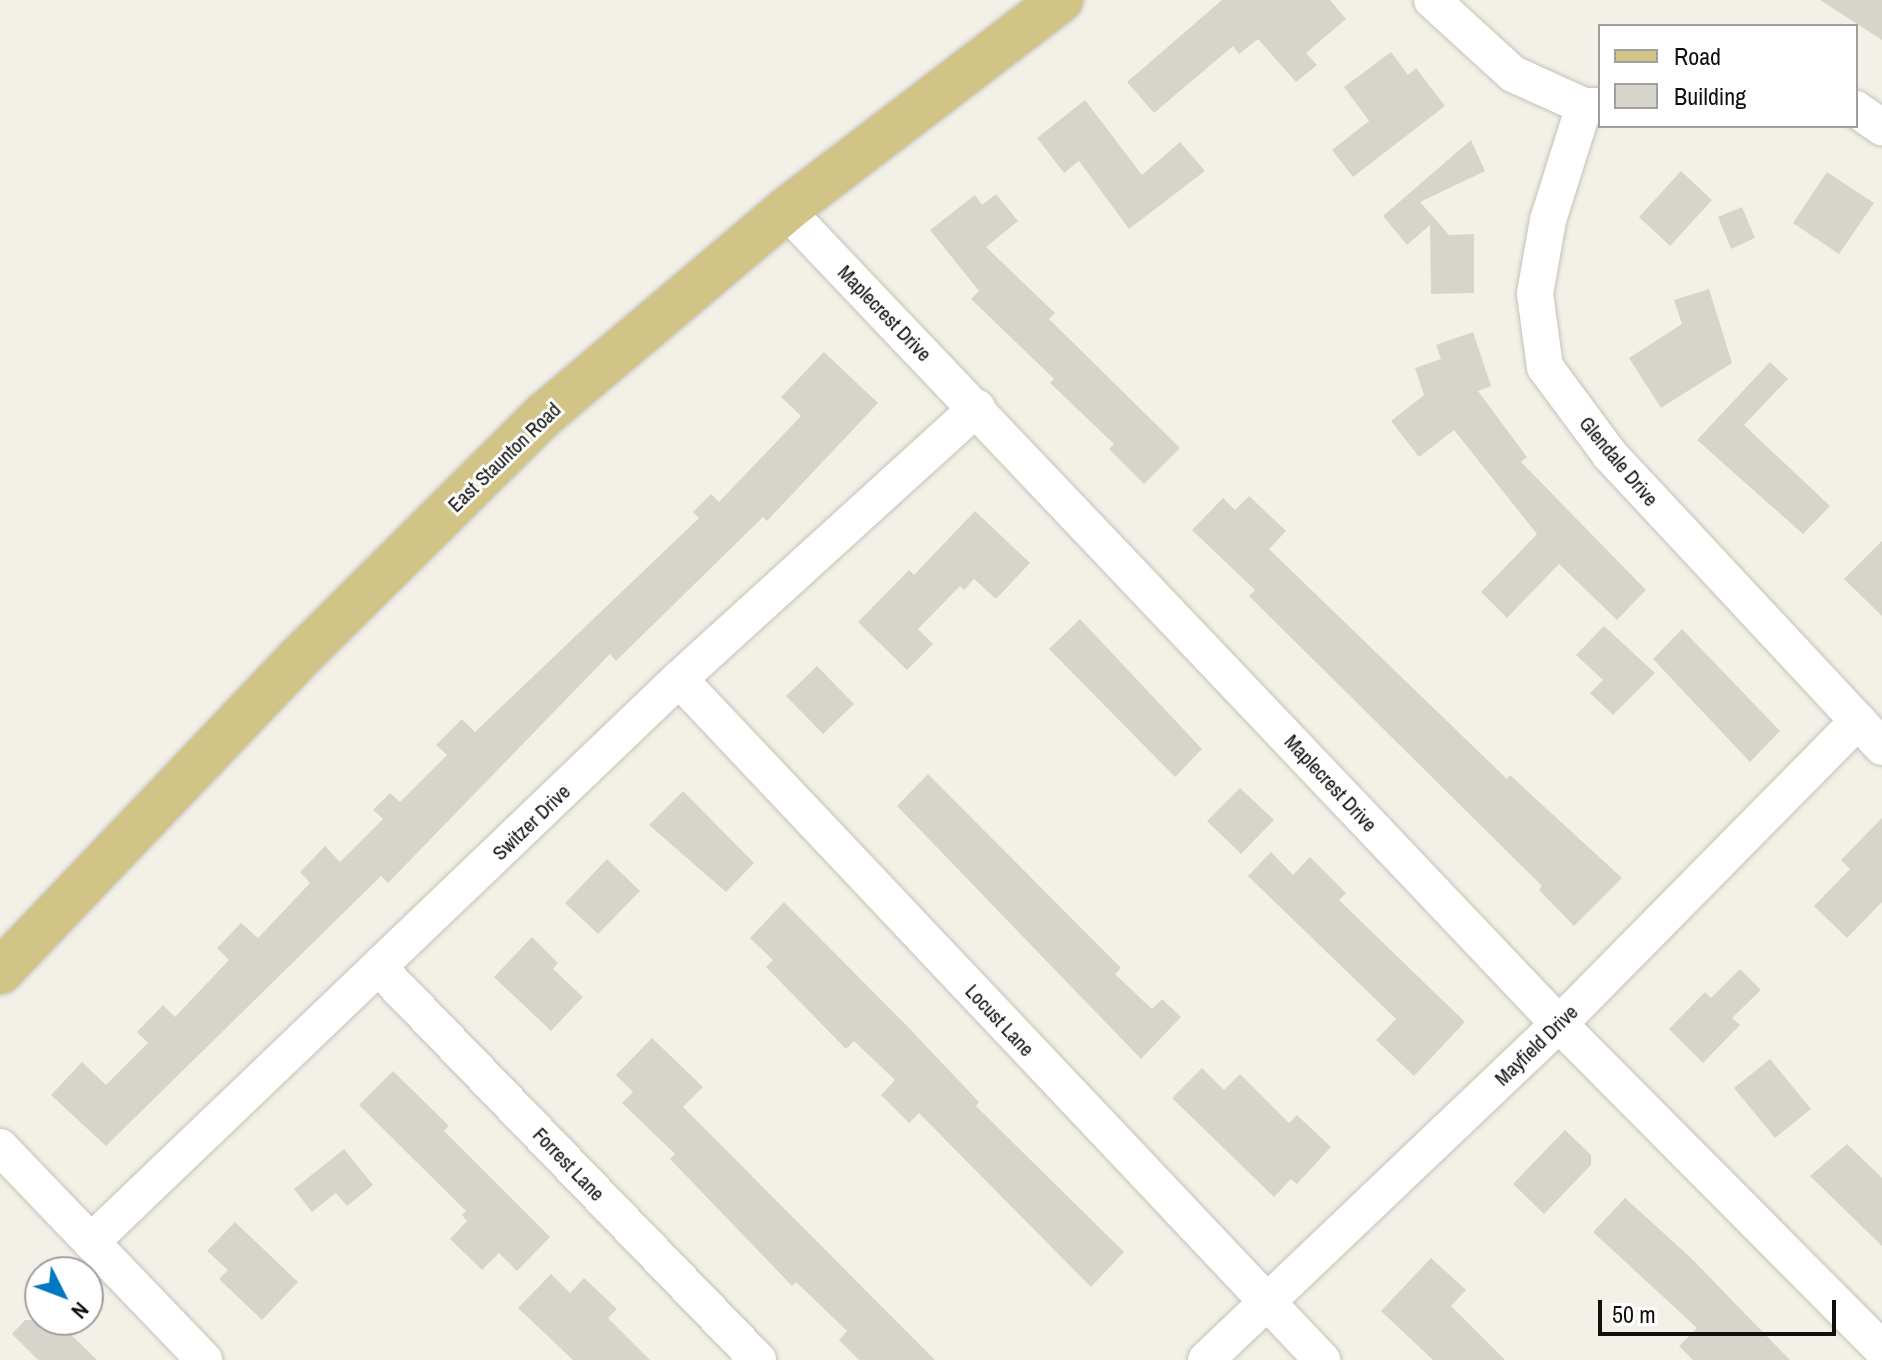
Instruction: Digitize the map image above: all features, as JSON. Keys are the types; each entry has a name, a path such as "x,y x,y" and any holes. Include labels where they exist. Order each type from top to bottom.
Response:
{"main road":[{"name":"East Staunton Road","path":"0,972 297,660 545,414 786,210 1061,0"}],"street":[{"path":"1432,0 1513,74 1592,106"},
{"name":"Glendale Drive","path":"1592,106 1548,220 1535,294 1545,367 1610,455 1870,734"},
{"path":"1858,110 1882,127"},
{"name":"Maplecrest Drive","path":"786,210 1559,1024 1882,1349"},
{"name":"Switzer Drive","path":"91,1242 380,969 679,679 977,408"},
{"name":"Locust Lane","path":"679,679 1322,1360"},
{"name":"Mayfield Drive","path":"1206,1360 1870,734"},
{"name":"Forrest Lane","path":"380,969 758,1360"},
{"path":"0,1147 204,1360"}],"building":[{"path":"1222,0 1330,0 1346,19 1306,53 1317,65 1296,82 1258,39 1239,54 1233,46 1154,113 1127,82"},
{"path":"1820,0 1882,0 1882,40"},
{"path":"1391,52 1408,75 1416,68 1445,106 1353,177 1332,150 1369,121 1344,87"},
{"path":"1085,100 1142,175 1180,142 1205,171 1129,229 1079,161 1064,173 1037,138"},
{"path":"1471,140 1485,171 1420,202 1449,235 1474,234 1474,293 1431,294 1430,225 1407,245 1383,216"},
{"path":"1681,171 1712,200 1670,246 1639,217"},
{"path":"1827,172 1874,203 1839,254 1793,223"},
{"path":"996,194 1018,221 986,247 1055,313 1049,319 1180,448 1144,484 1109,449 1114,444 1050,383 1054,379 971,299 979,291 930,230 975,195 982,205"},
{"path":"1742,207 1755,238 1731,249 1718,217"},
{"path":"1709,289 1732,363 1661,408 1629,358 1682,324 1674,300"},
{"path":"1473,332 1491,386 1478,391 1527,457 1521,462 1646,590 1617,620 1559,564 1507,618 1481,592 1537,534 1454,430 1419,457 1391,421 1424,395 1415,368 1441,359 1436,345"},
{"path":"824,352 878,403 767,521 763,517 616,661 610,654 388,883 381,876 106,1146 51,1095 82,1062 106,1085 148,1043 137,1032 163,1005 175,1017 229,960 217,948 241,923 258,938 310,883 300,872 325,846 340,862 383,819 373,810 390,793 400,802 447,755 436,745 462,719 475,732 699,518 693,512 711,494 719,502 801,416 781,397"},
{"path":"1770,362 1788,379 1744,425 1830,506 1803,534 1697,440"},
{"path":"1249,496 1286,531 1269,549 1507,779 1510,775 1622,878 1574,926 1539,890 1542,886 1249,596 1255,590 1192,530 1223,498 1235,510"},
{"path":"975,511 1030,563 996,599 974,579 964,590 960,586 918,629 933,644 907,670 858,622 909,570 914,575"},
{"path":"1882,541 1882,616 1844,579"},
{"path":"1080,619 1202,749 1175,777 1049,649"},
{"path":"1604,626 1655,673 1613,715 1590,693 1603,680 1576,655"},
{"path":"1682,629 1780,731 1750,762 1653,659"},
{"path":"817,666 854,704 823,734 786,696"},
{"path":"928,774 1121,968 1115,974 1152,1009 1162,999 1181,1017 1141,1059 897,806"},
{"path":"1240,788 1274,820 1241,854 1207,821"},
{"path":"683,791 754,863 726,892 649,825"},
{"path":"1882,818 1882,902 1847,938 1814,906 1850,869 1841,860"},
{"path":"1271,852 1293,875 1310,857 1346,893 1339,900 1465,1022 1414,1076 1376,1040 1396,1019 1248,876"},
{"path":"607,859 640,891 598,934 565,903"},
{"path":"784,902 979,1102 976,1106 1124,1252 1091,1287 919,1113 909,1123 881,1095 895,1080 854,1041 846,1049 766,967 773,960 750,938"},
{"path":"532,937 558,963 553,969 583,997 551,1031 494,977"},
{"path":"1740,969 1761,990 1732,1018 1740,1025 1703,1063 1669,1029 1705,992 1711,998"},
{"path":"652,1038 703,1087 683,1107 935,1360 859,1360 839,1340 847,1331 796,1282 792,1286 670,1159 675,1154 622,1103 633,1092 616,1075"},
{"path":"1770,1059 1811,1109 1775,1138 1734,1088"},
{"path":"1202,1068 1224,1090 1240,1074 1289,1123 1297,1115 1331,1147 1297,1184 1291,1179 1274,1197 1172,1098"},
{"path":"393,1071 449,1126 444,1131 550,1237 517,1271 499,1253 482,1270 450,1239 467,1221 462,1215 466,1211 359,1105"},
{"path":"1565,1130 1591,1155 1591,1165 1544,1214 1513,1184"},
{"path":"1847,1144 1882,1178 1882,1246 1810,1176"},
{"path":"344,1149 373,1185 347,1206 336,1193 312,1212 294,1189"},
{"path":"1625,1198 1690,1257 1790,1360 1693,1360 1679,1346 1697,1328 1593,1232"},
{"path":"235,1222 298,1282 262,1320 219,1279 228,1270 207,1251"},
{"path":"1431,1258 1466,1290 1451,1306 1505,1360 1433,1360 1381,1311"},
{"path":"551,1274 570,1293 584,1278 617,1309 608,1318 650,1360 573,1360 518,1308"},
{"path":"24,1321 24,1336 72,1336 97,1360 38,1360 12,1334"}]}
